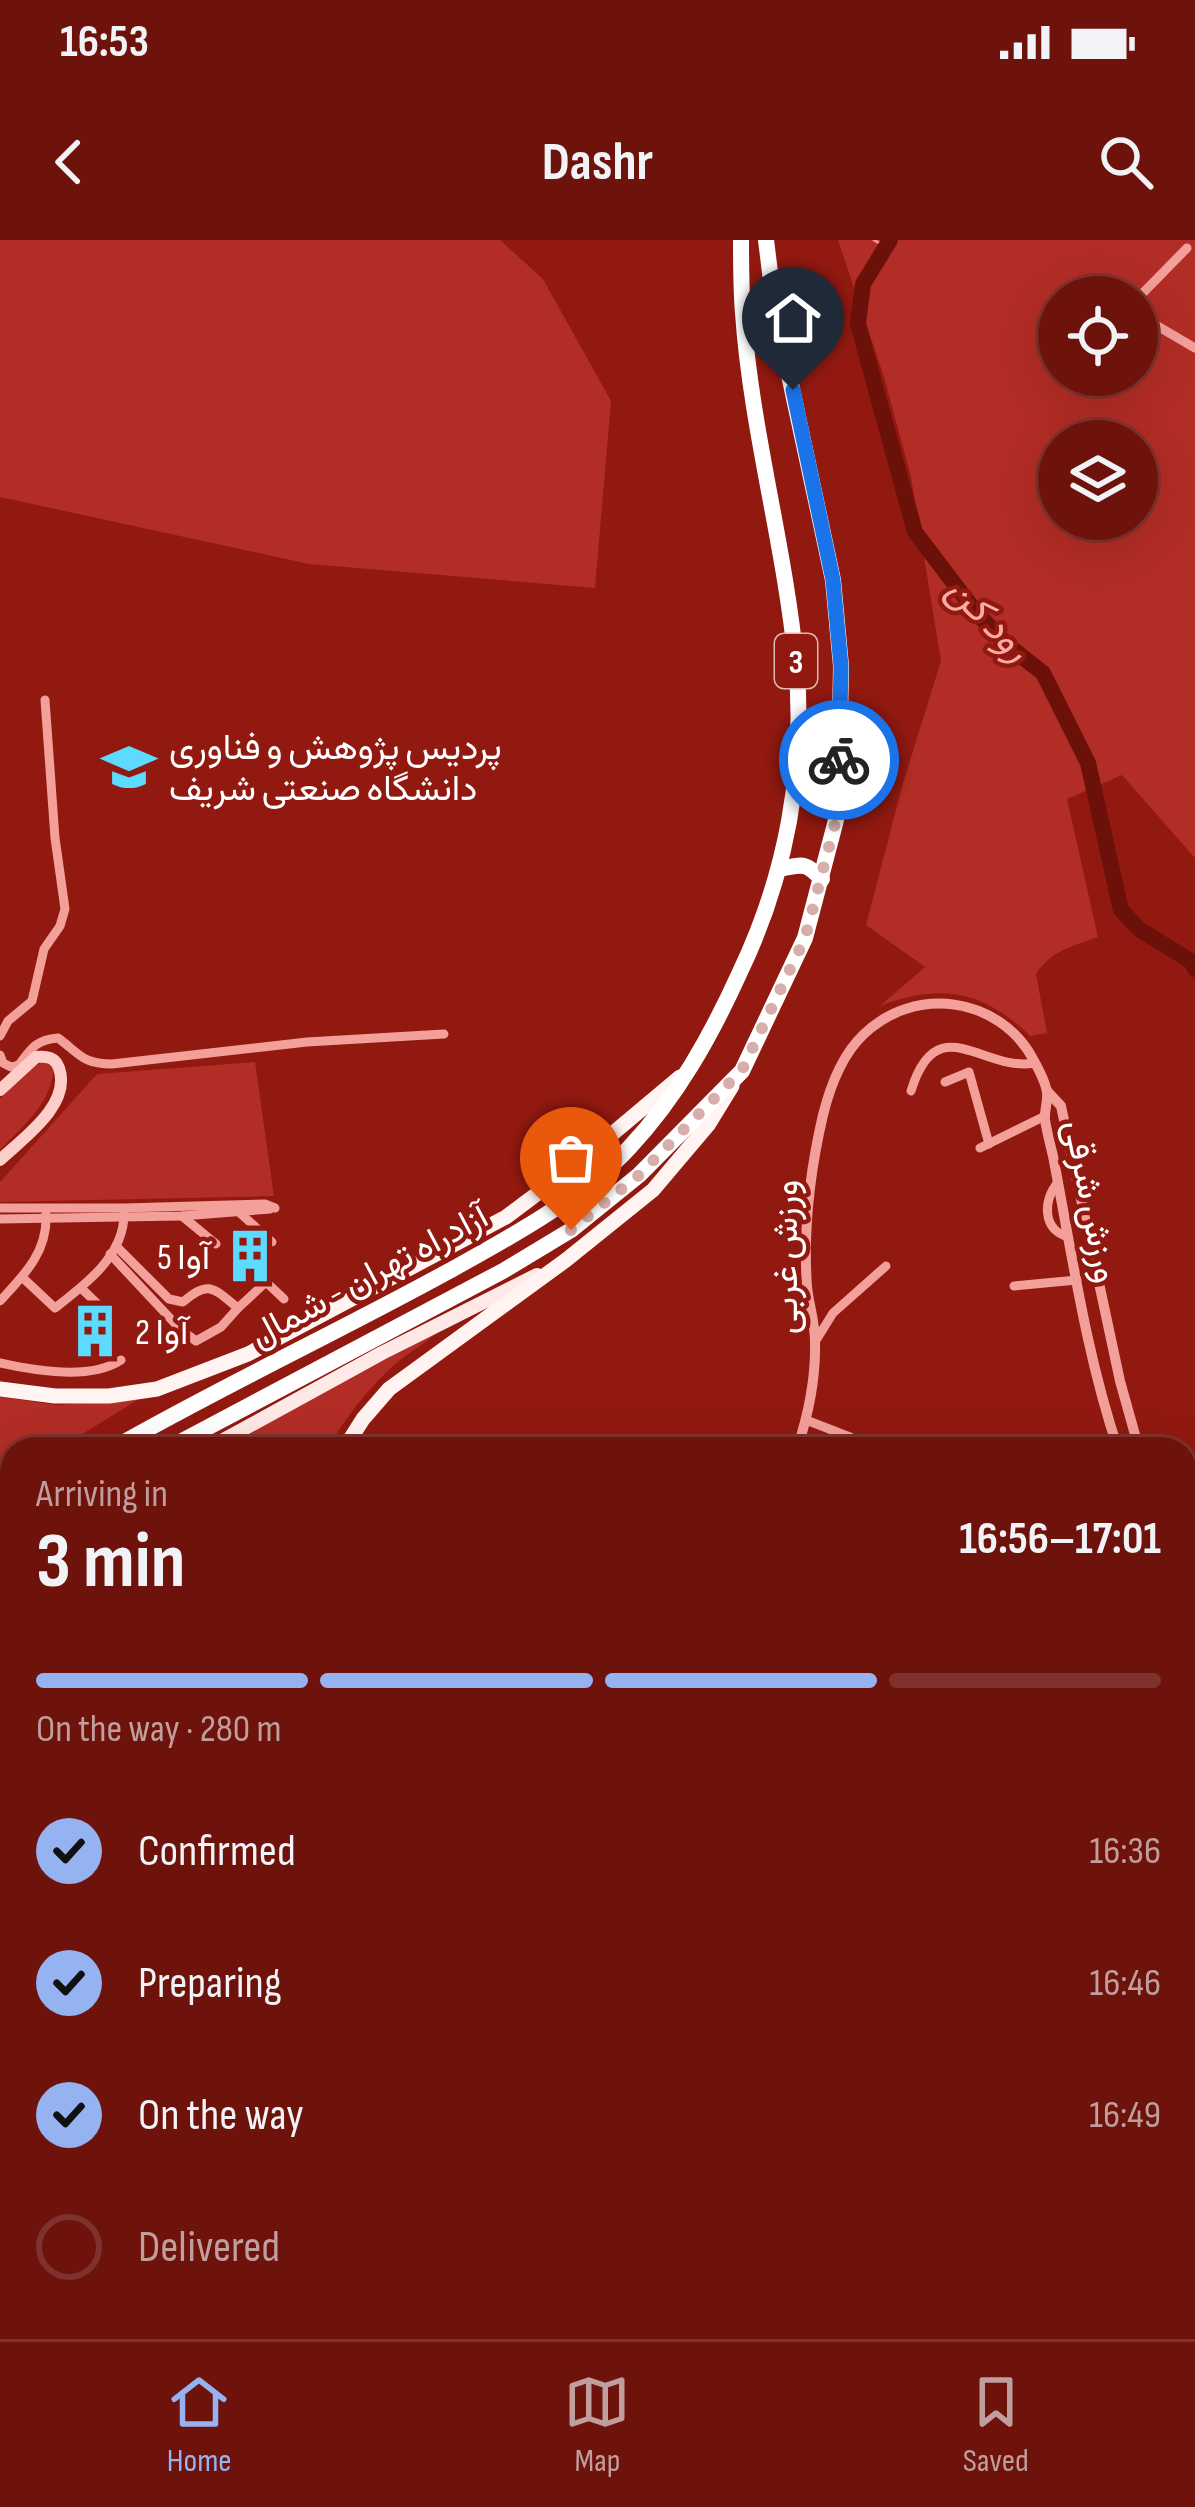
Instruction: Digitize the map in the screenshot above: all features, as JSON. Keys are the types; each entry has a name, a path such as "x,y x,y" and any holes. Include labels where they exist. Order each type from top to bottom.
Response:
{"highway":[{"name":"آزادراه تهران - شمال","path":"133,1437 494,1246 584,1188 628,1149 692,1066 754,944 779,869 798,742 796,664 743,315 741,240"},
{"name":"آزادراه تهران - شمال","path":"190,1437 571,1230 639,1175 742,1070 805,938 836,820 839,779 841,666 833,580 774,305 766,240"},
{"path":"779,869 809,866 822,879"},
{"path":"0,1389 109,1396 158,1389 248,1354 506,1217 692,1066"},
{"path":"352,1437 389,1389 566,1261 653,1190 708,1125 742,1070"}],"main road":[{"path":"0,1090 23,1064 36,1057 48,1056 61,1071 58,1097 0,1160"},
{"path":"228,1437 566,1261"}],"street":[{"path":"1158,278 1187,248"},
{"path":"1158,326 1195,348"},
{"path":"0,1036 8,1021 32,1000 44,950 65,909 44,700"},
{"name":"ورزش غربی","path":"801,1437 815,1342 807,1286 807,1216 824,1111 839,1067 861,1036 885,1018 932,1002 958,1004"},
{"name":"ورزش شرقی","path":"958,1004 991,1014 1014,1033 1047,1090 1045,1116 1068,1237 1115,1437"},
{"path":"0,1054 11,1067 23,1064 34,1046 58,1038 92,1064 112,1064 308,1042 444,1034"},
{"path":"910,1091 923,1061 937,1051 970,1049 1011,1065 1035,1063"},
{"path":"945,1082 969,1072 985,1146 1045,1116"},
{"path":"1047,1090 1061,1106 1136,1437"},
{"path":"0,1208 182,1216 274,1208 265,1204 124,1213"},
{"path":"0,1219 46,1213"},
{"path":"0,1301 38,1255 46,1213"},
{"path":"23,1278 55,1309 94,1279 113,1250 124,1213"},
{"path":"240,1213 272,1241"},
{"path":"182,1216 215,1244"},
{"path":"113,1250 169,1299 183,1302 207,1287 238,1308"},
{"path":"113,1250 196,1342 221,1327 266,1282 284,1299"},
{"path":"815,1342 833,1313 886,1266"},
{"path":"1014,1286 1077,1280"},
{"path":"81,1288 112,1317"},
{"path":"0,1363 85,1370 108,1368 122,1360"},
{"path":"806,1420 852,1437"}],"shaded area":[{"path":"0,240 500,240 543,279 611,401 595,588 309,564 0,497"},
{"path":"838,240 1195,240 1195,858 1122,775 1067,799 1098,937 1056,954 1036,974 1047,1033 1030,1036 995,1009 960,995 922,995 880,1006 925,967 866,925 941,661 911,477 884,377"},
{"path":"47,1061 54,1068 48,1092 0,1150 0,1099 27,1071"},
{"path":"255,1062 274,1196 0,1202 0,1182 97,1074"},
{"path":"436,1333 378,1380 335,1437 240,1437"},
{"path":"0,1397 58,1405 139,1399 77,1437 0,1437"}],"waterway":[{"path":"874,240 884,246"},
{"name":"رود کن","path":"890,240 863,284 858,324 915,532 975,611 1043,673 1088,763 1121,910 1140,930 1191,961 1195,969"}],"way so far":[{"path":"571,1230 639,1175 742,1070 805,938 836,820 839,760"}],"place":[{"name":"پردیس پژوهش و فناوری دانشگاه صنعتی شریف","path":"129,767"},
{"name":"آوا 5","path":"250,1256"},
{"name":"آوا 2","path":"95,1331"}],"route":[{"path":"793,390 833,580 841,666 839,760"}]}
